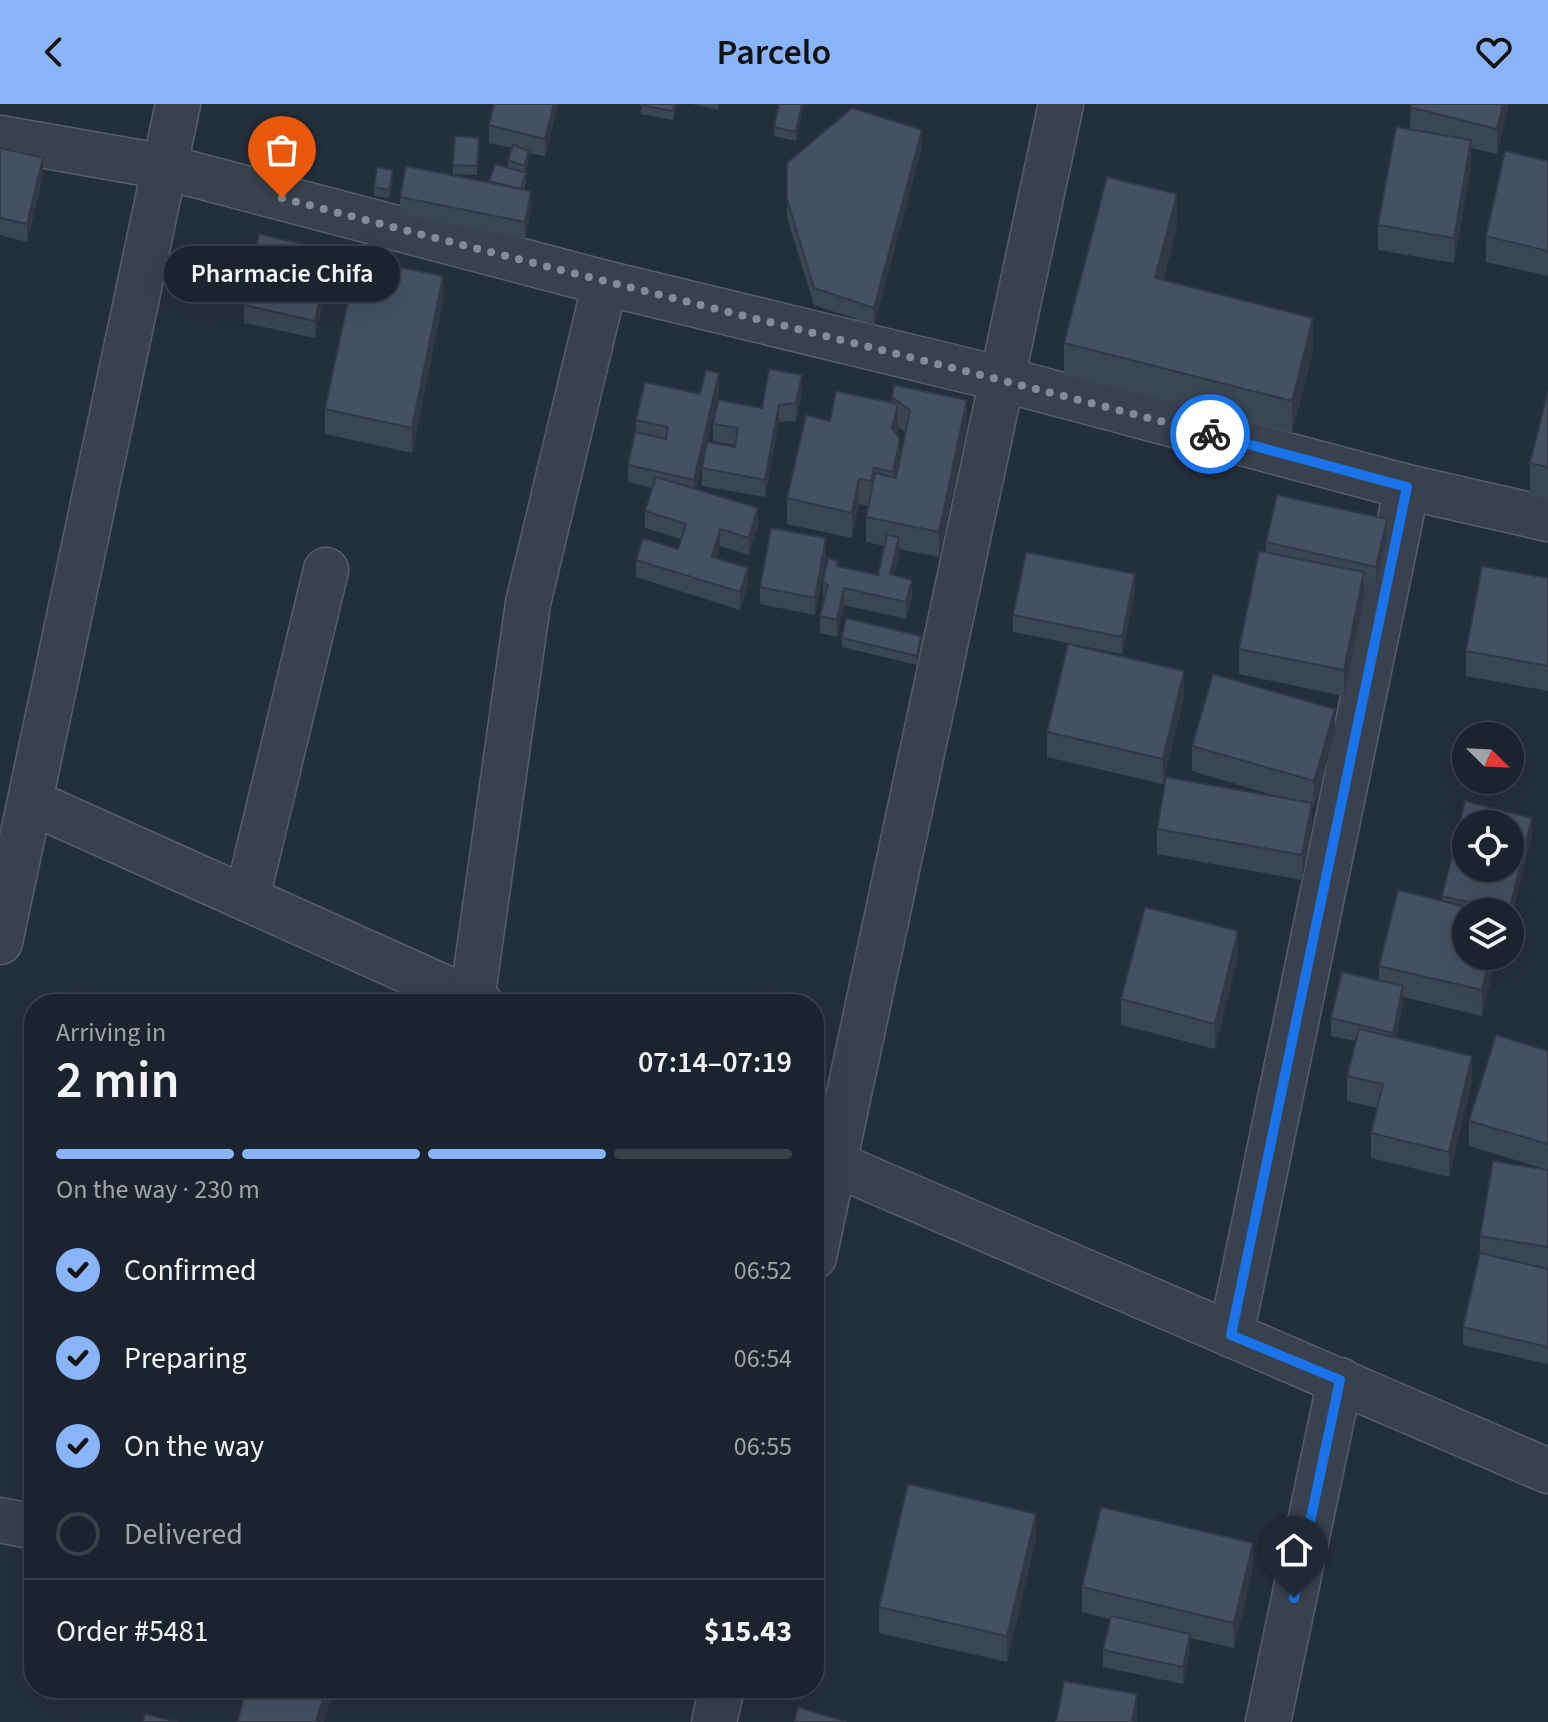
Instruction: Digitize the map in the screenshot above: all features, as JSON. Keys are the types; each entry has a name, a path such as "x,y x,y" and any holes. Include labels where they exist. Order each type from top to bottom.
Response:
{"street":[{"path":"0,942 16,795 178,104"},
{"path":"1061,104 1002,379 824,1160 1548,1471"},
{"path":"0,138 165,167 605,283 1002,379 1407,487 1548,519"},
{"path":"478,994 528,603 605,283"},
{"path":"1231,1335 1407,487"},
{"path":"247,898 326,570"},
{"path":"16,795 459,994"},
{"path":"1268,1722 1340,1380"},
{"path":"0,1520 24,1525"},
{"path":"714,1722 720,1698"}],"building":[{"path":"494,104 554,104 545,139 489,125"},
{"path":"642,104 674,104 673,111"},
{"path":"779,104 802,104 796,132 774,127"},
{"path":"1411,104 1503,104 1497,129 1410,107"},
{"path":"852,108 922,130 874,308 814,288 787,199 787,163"},
{"path":"1396,127 1471,140 1454,238 1378,225"},
{"path":"455,136 479,138 477,166 453,165"},
{"path":"513,145 529,151 524,166 508,160"},
{"path":"0,148 43,158 27,224 0,218"},
{"path":"1505,151 1548,161 1548,251 1486,236"},
{"path":"495,164 526,173 521,189 489,181"},
{"path":"406,166 531,191 525,222 400,197"},
{"path":"377,167 393,170 389,190 374,187"},
{"path":"1107,177 1177,194 1155,278 1313,318 1292,401 1064,343"},
{"path":"259,234 303,244 294,284 322,290 315,321 244,305"},
{"path":"357,258 443,276 412,428 325,409"},
{"path":"769,369 802,375 796,403 779,405 765,480 702,468 707,442 735,447 738,428 713,424 718,400 762,408"},
{"path":"706,370 719,373 694,480 628,465 635,432 666,439 668,427 636,420 645,382 700,394"},
{"path":"894,385 967,400 939,532 866,517 875,473 896,478 910,410 892,397"},
{"path":"1548,390 1548,467 1530,463"},
{"path":"836,391 898,404 892,428 900,439 893,472 874,468 871,481 859,479 852,513 787,498 806,415 830,421"},
{"path":"656,477 758,508 749,538 720,529 712,557 748,568 740,592 636,560 643,538 678,549 686,524 645,511"},
{"path":"1277,495 1387,519 1376,567 1266,542"},
{"path":"771,528 826,538 815,598 760,587"},
{"path":"887,535 899,537 890,574 912,580 906,602 844,588 837,620 820,616 828,585 823,580 828,558 838,561 837,566 878,575"},
{"path":"1259,551 1364,572 1344,670 1239,649"},
{"path":"1026,552 1135,574 1122,637 1013,615"},
{"path":"1482,566 1548,578 1548,666 1466,651"},
{"path":"846,618 921,636 917,656 842,638"},
{"path":"1068,644 1184,671 1163,759 1047,732"},
{"path":"1213,674 1335,709 1314,781 1192,746"},
{"path":"1166,777 1312,803 1302,855 1157,829"},
{"path":"1465,801 1500,810 1463,810"},
{"path":"1524,816 1532,818 1524,851"},
{"path":"1452,855 1452,882 1516,882 1512,898 1442,896"},
{"path":"1398,890 1452,903 1452,970 1487,970 1482,990 1379,966"},
{"path":"1145,907 1238,931 1215,1024 1121,999"},
{"path":"1342,972 1403,986 1393,1033 1331,1018"},
{"path":"1359,1029 1472,1056 1449,1152 1371,1133 1383,1084 1347,1076"},
{"path":"1496,1035 1548,1051 1548,1144 1469,1121"},
{"path":"1493,1161 1548,1170 1548,1247 1480,1236"},
{"path":"1480,1253 1548,1269 1548,1347 1463,1327"},
{"path":"908,1484 1036,1514 1007,1636 879,1607"},
{"path":"1101,1507 1253,1543 1234,1623 1082,1587"},
{"path":"1111,1616 1190,1634 1183,1667 1103,1650"},
{"path":"1064,1681 1137,1694 1132,1722 1056,1722"},
{"path":"244,1698 323,1698 316,1722 237,1722"},
{"path":"798,1707 847,1722 794,1722"},
{"path":"145,1714 178,1722 143,1722"}],"way so far":[{"path":"282,198 605,283 1002,379 1210,434"}],"place":[{"name":"Pharmacie Chifa","path":"282,198"}],"route":[{"path":"1210,434 1407,487 1231,1335 1340,1380 1294,1598"}]}
